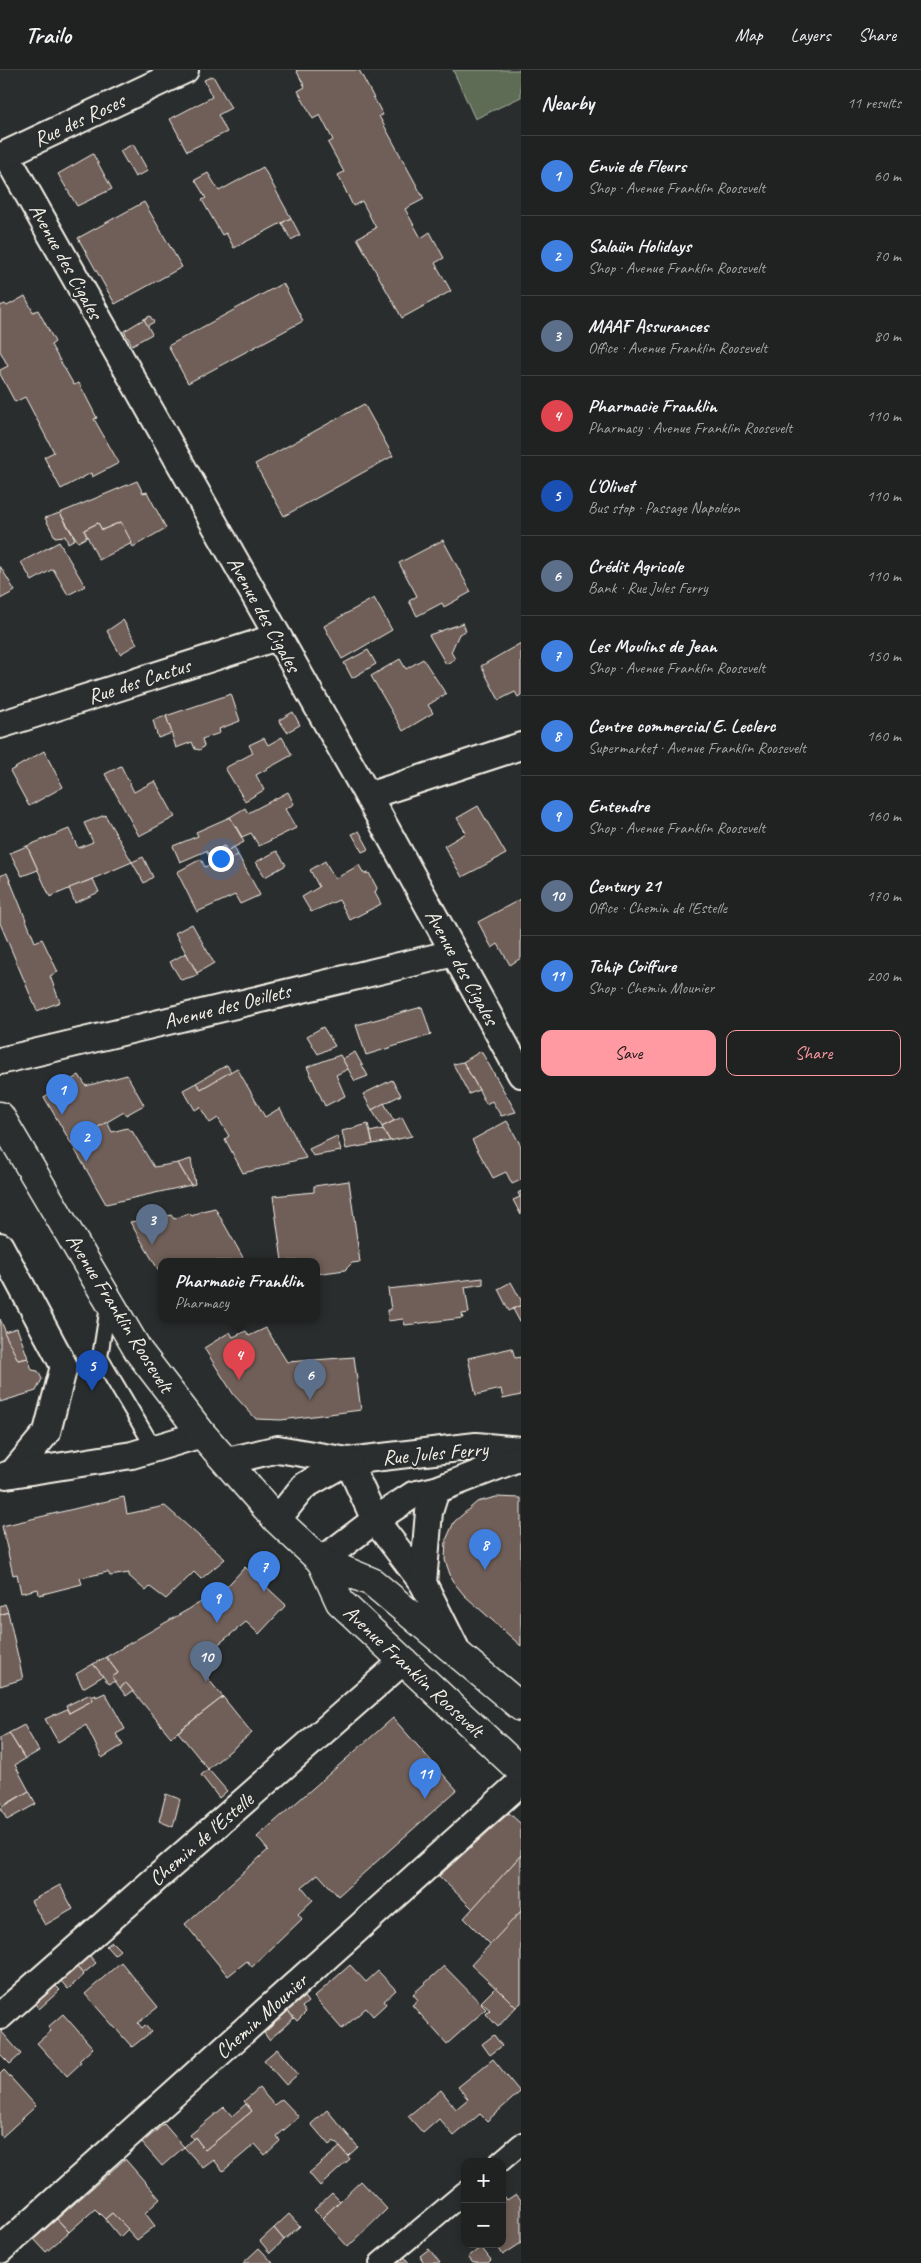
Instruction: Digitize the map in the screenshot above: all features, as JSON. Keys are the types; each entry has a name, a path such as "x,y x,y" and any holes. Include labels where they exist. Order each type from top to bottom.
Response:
{"main road":[{"name":"Avenue Franklin Roosevelt","path":"0,1116 145,1360 202,1434 228,1461 277,1520 321,1561 372,1582 521,1707"},
{"name":"Avenue Franklin Roosevelt","path":"321,1561 340,1602 402,1662 521,1771"}],"street":[{"name":"Rue des Roses","path":"3,156 185,70"},
{"name":"Avenue des Cigales","path":"3,156 368,796 521,1074"},
{"name":"Rue des Cactus","path":"0,725 277,637"},
{"path":"368,796 521,746"},
{"name":"Avenue des Oeillets","path":"0,1061 454,953"},
{"path":"4,1263 64,1366 47,1432 6,1475"},
{"path":"6,1475 155,1450 202,1434"},
{"name":"Rue Jules Ferry","path":"228,1461 278,1449 348,1461 476,1446 521,1450"},
{"name":"Rue Jules Ferry","path":"321,1561 375,1520 413,1495 436,1490 521,1457"},
{"name":"Rue Jules Ferry","path":"277,1520 304,1486 348,1461"},
{"name":"Avenue Franklin Roosevelt","path":"348,1461 375,1520 423,1584 459,1655"},
{"path":"423,1584 429,1512 436,1490"},
{"name":"Chemin de l'Estelle","path":"0,2016 402,1662"},
{"name":"Chemin Mounier","path":"0,2250 521,1782"},
{"path":"505,2158 521,2144"},
{"path":"380,2263 461,2195"}],"lane":[{"path":"110,1300 100,1357 155,1450"}],"green space":[{"path":"453,70 521,70 521,97 475,119"}],"building":[{"path":"296,70 359,70 383,115 379,116 424,199 405,209 421,238 430,232 444,258 435,263 451,291 402,318 357,238 376,228 362,201 353,206 338,175 344,172 328,143 333,140 320,115 313,119 298,91 305,87"},
{"path":"213,76 231,108 218,115 227,132 187,151 170,119 212,97 204,80"},
{"path":"133,144 148,171 135,177 120,151"},
{"path":"93,154 112,189 77,206 58,174"},
{"path":"263,167 291,218 234,248 226,233 222,235 202,200 206,198 195,180 208,173 219,191"},
{"path":"144,202 182,267 115,304 78,238"},
{"path":"291,218 300,235 291,240 282,223"},
{"path":"283,283 303,321 188,383 168,346"},
{"path":"25,296 33,312 38,310 55,342 51,345 74,385 79,383 97,418 94,419 119,463 92,477 91,473 61,489 44,457 54,452 25,397 15,402 0,374 0,370 8,366 0,351 0,306 5,304 7,306"},
{"path":"150,316 154,322 147,326 144,319"},
{"path":"144,319 152,334 132,345 124,331"},
{"path":"364,404 393,456 284,516 255,464"},
{"path":"137,481 143,493 147,492 166,528 133,547 121,522 102,530 98,523 84,530 87,537 78,542 60,513"},
{"path":"60,513 75,539 68,543 65,536 55,537 45,518"},
{"path":"121,522 132,543 99,560 84,530 98,523 102,530"},
{"path":"443,540 471,592 444,607 442,603 417,616 409,601 417,596 399,563"},
{"path":"59,542 85,586 68,595 53,569 32,581 21,562"},
{"path":"0,566 15,591 0,599"},
{"path":"374,598 392,630 342,659 324,626"},
{"path":"123,620 137,644 120,654 107,631"},
{"path":"463,623 466,631 459,634 451,652 455,659 446,664 429,635"},
{"path":"521,643 521,695 518,697 515,692 499,700 481,666"},
{"path":"368,650 376,664 352,678 344,663"},
{"path":"400,659 406,669 423,659 446,694 428,705 433,713 403,731 371,676"},
{"path":"231,694 240,721 219,729 220,733 202,739 204,746 200,750 195,749 192,742 176,748 166,716"},
{"path":"293,712 300,725 287,732 279,720"},
{"path":"166,716 172,733 158,738 153,720"},
{"path":"282,737 292,755 256,775 264,790 245,801 225,768 253,753 249,745 264,738 268,745"},
{"path":"44,751 63,787 29,806 10,771"},
{"path":"121,766 134,792 155,781 175,817 139,836 105,774"},
{"path":"288,792 294,804 285,809 296,828 259,846 251,833 242,837 230,817 245,808 248,813"},
{"path":"478,806 506,854 462,877 444,846 466,833 457,818"},
{"path":"105,815 132,862 50,897 27,846 69,829 78,848 93,842 84,823"},
{"path":"230,817 244,842 227,851 224,846 208,854 206,851 180,862 173,846 198,836 196,832"},
{"path":"359,831 369,849 362,852 352,834"},
{"path":"27,846 38,870 22,876 10,853"},
{"path":"224,846 227,851 234,847 238,855 215,867 208,854"},
{"path":"277,851 286,865 265,877 256,862"},
{"path":"238,855 260,895 240,904 235,895 197,912 177,872 201,859 205,867 213,863 215,867"},
{"path":"143,857 153,877 144,883 132,862"},
{"path":"325,861 335,879 359,865 364,874 369,873 377,888 375,893 381,904 350,920 339,900 311,912 302,897 319,887 310,870"},
{"path":"7,873 35,942 42,939 58,972 50,976 60,1002 37,1011 0,923 0,876"},
{"path":"93,879 99,892 75,903 69,888"},
{"path":"521,899 521,958 510,965 498,944 492,948 478,922"},
{"path":"192,924 214,963 197,973 175,933"},
{"path":"186,953 198,975 181,980 170,962"},
{"path":"422,1007 431,1035 366,1055 356,1025"},
{"path":"323,1027 335,1046 318,1054 307,1036"},
{"path":"481,1051 516,1112 501,1116 492,1101 486,1104 463,1062"},
{"path":"355,1052 368,1076 355,1081 342,1059"},
{"path":"340,1055 348,1069 336,1075 345,1096 325,1106 307,1067"},
{"path":"463,1062 479,1090 469,1094 453,1064"},
{"path":"227,1065 231,1072 201,1089 196,1083"},
{"path":"237,1068 265,1117 280,1108 306,1158 243,1173 225,1139 229,1136 218,1118 210,1123 200,1107 195,1110 183,1090 196,1083 201,1089"},
{"path":"79,1075 86,1086 127,1075 144,1105 126,1115 124,1112 71,1143 44,1097"},
{"path":"392,1080 401,1095 372,1110 363,1094"},
{"path":"384,1103 394,1121 382,1127 372,1110"},
{"path":"402,1117 412,1136 390,1141 382,1127"},
{"path":"507,1121 521,1146 521,1180 512,1184 506,1172 493,1178 472,1140"},
{"path":"107,1122 112,1132 127,1128 132,1131 154,1167 178,1163 191,1185 106,1204 71,1143"},
{"path":"368,1124 373,1144 346,1149 342,1131"},
{"path":"383,1129 390,1141 373,1144 370,1132"},
{"path":"337,1136 341,1151 313,1156 309,1149"},
{"path":"191,1159 195,1184 191,1185 178,1163"},
{"path":"349,1181 360,1262 352,1263 345,1270 320,1273 320,1258 282,1258 273,1196 314,1192 314,1186"},
{"path":"521,1191 521,1215 513,1200 520,1197 518,1193"},
{"path":"215,1208 243,1258 158,1258 158,1269 130,1222 155,1218 157,1222 171,1215 174,1219 189,1213 192,1216"},
{"path":"483,1278 483,1284 465,1287 469,1313 462,1314 463,1318 405,1325 403,1319 388,1321 387,1310 391,1310 388,1289"},
{"path":"511,1282 521,1300 521,1305 509,1311 498,1289"},
{"path":"521,1305 521,1321 520,1322 513,1309"},
{"path":"0,1319 18,1360 28,1358 32,1370 38,1371 42,1379 36,1391 0,1402"},
{"path":"17,1328 28,1358 18,1360 4,1332"},
{"path":"266,1328 287,1362 354,1357 361,1410 281,1420 256,1419 234,1395 204,1348 230,1332 233,1337 246,1331 249,1336"},
{"path":"512,1348 515,1358 521,1357 521,1395 503,1399 501,1389 476,1395 468,1358"},
{"path":"124,1497 127,1514 165,1506 225,1559 201,1579 194,1572 166,1599 150,1587 146,1591 129,1576 129,1573 110,1576 108,1572 80,1578 82,1584 39,1595 38,1589 21,1593 17,1574 13,1575 2,1526"},
{"path":"496,1497 521,1498 521,1646 464,1595 452,1580 445,1560 446,1540 454,1522 477,1502"},
{"path":"245,1567 286,1605 259,1634 246,1622 195,1663 223,1697 171,1737 126,1683 120,1688 112,1677 118,1673 106,1657 215,1594 218,1596"},
{"path":"5,1604 8,1612 0,1615 0,1606"},
{"path":"8,1612 23,1679 0,1686 0,1615"},
{"path":"106,1657 118,1673 112,1677 115,1681 109,1684 93,1664"},
{"path":"93,1664 103,1676 83,1688 76,1674"},
{"path":"126,1683 133,1691 126,1696 120,1688"},
{"path":"105,1693 125,1729 116,1734 123,1745 102,1758 86,1725 58,1742 45,1719 67,1709 69,1713 93,1700 91,1697"},
{"path":"90,1694 93,1700 69,1713 66,1706"},
{"path":"223,1697 252,1733 208,1769 178,1732"},
{"path":"393,1718 457,1790 338,1896 318,1874 302,1887 313,1900 298,1914 302,1919 252,1967 247,1961 228,1976 185,1924 268,1850 257,1837"},
{"path":"24,1725 39,1751 25,1759 9,1733"},
{"path":"9,1733 25,1759 15,1765 29,1791 3,1806 0,1800 0,1738"},
{"path":"208,1769 227,1791 219,1798 201,1775"},
{"path":"29,1791 36,1804 7,1820 1,1808"},
{"path":"166,1794 180,1799 173,1827 159,1821"},
{"path":"509,1813 521,1824 521,1855 473,1909 439,1876"},
{"path":"521,1855 521,1911 491,1945 464,1918"},
{"path":"60,1885 73,1909 45,1925 31,1901"},
{"path":"521,1911 521,2003 516,2007 471,1965"},
{"path":"112,1942 120,1950 114,1955 106,1946"},
{"path":"88,1954 96,1963 83,1974 75,1965"},
{"path":"121,1962 158,2007 138,2023 142,2028 145,2025 151,2032 132,2047 85,1994"},
{"path":"75,1965 84,1975 68,1989 59,1979"},
{"path":"350,1965 366,1982 378,1971 396,1990 384,2001 386,2004 373,2016 366,2008 342,2029 314,1997"},
{"path":"444,1966 486,2009 447,2044 412,2005 418,2000 413,1994"},
{"path":"54,1984 60,1990 39,2009 34,2002"},
{"path":"496,1987 516,2007 498,2027 486,2014 490,2010 481,2002"},
{"path":"304,1997 308,2002 302,2007 306,2012 297,2021 288,2011"},
{"path":"288,2011 294,2018 269,2040 264,2033"},
{"path":"63,2014 93,2048 67,2076 37,2043 51,2031 48,2027"},
{"path":"1,2031 21,2054 10,2064 0,2054"},
{"path":"494,2035 502,2046 490,2055 482,2044"},
{"path":"277,2049 298,2074 286,2085 264,2060"},
{"path":"493,2059 520,2092 487,2121 480,2114 454,2136 439,2119 423,2133 408,2116 441,2090 456,2109 468,2099 458,2087"},
{"path":"4,2070 36,2106 2,2137 0,2135 0,2074"},
{"path":"259,2088 274,2105 282,2099 299,2117 277,2136 280,2141 265,2155 255,2144 223,2171 214,2160 203,2168 184,2147 195,2137 205,2150 252,2111 244,2101"},
{"path":"246,2104 252,2111 205,2150 195,2137 193,2139 190,2135 224,2107 232,2116"},
{"path":"327,2110 358,2147 348,2156 334,2141 329,2145 311,2124"},
{"path":"164,2124 184,2147 162,2166 142,2143"},
{"path":"340,2147 350,2159 320,2186 309,2173"},
{"path":"125,2159 160,2199 145,2213 155,2226 137,2240 112,2213 105,2219 95,2209 69,2232 57,2219"},
{"path":"361,2181 387,2209 348,2247 322,2218"},
{"path":"332,2193 340,2201 322,2218 314,2210"},
{"path":"516,2194 521,2200 521,2243 503,2255 499,2248 506,2248 506,2199 507,2200"},
{"path":"112,2213 128,2229 120,2237 105,2219"},
{"path":"289,2214 300,2226 284,2240 274,2228"},
{"path":"57,2219 69,2232 46,2252 34,2239"},
{"path":"274,2228 284,2240 270,2253 260,2241"},
{"path":"259,2248 273,2263 243,2263"},
{"path":"482,2248 491,2260 488,2263 473,2263 468,2257"},
{"path":"429,2249 440,2263 424,2263 420,2256"},
{"path":"403,2255 409,2263 393,2263"}],"place":[{"name":"Envie de Fleurs","path":"62,1115"},
{"name":"Salaün Holidays","path":"86,1162"},
{"name":"MAAF Assurances","path":"152,1245"},
{"name":"Pharmacie Franklin","path":"239,1380"},
{"name":"L'Olivet","path":"92,1391"},
{"name":"Crédit Agricole","path":"310,1400"},
{"name":"Centre commercial E. Leclerc","path":"485,1570"},
{"name":"Les Moulins de Jean","path":"264,1592"},
{"name":"Entendre","path":"217,1623"},
{"name":"Century 21","path":"206,1682"},
{"name":"Tchip Coiffure","path":"425,1799"}]}
